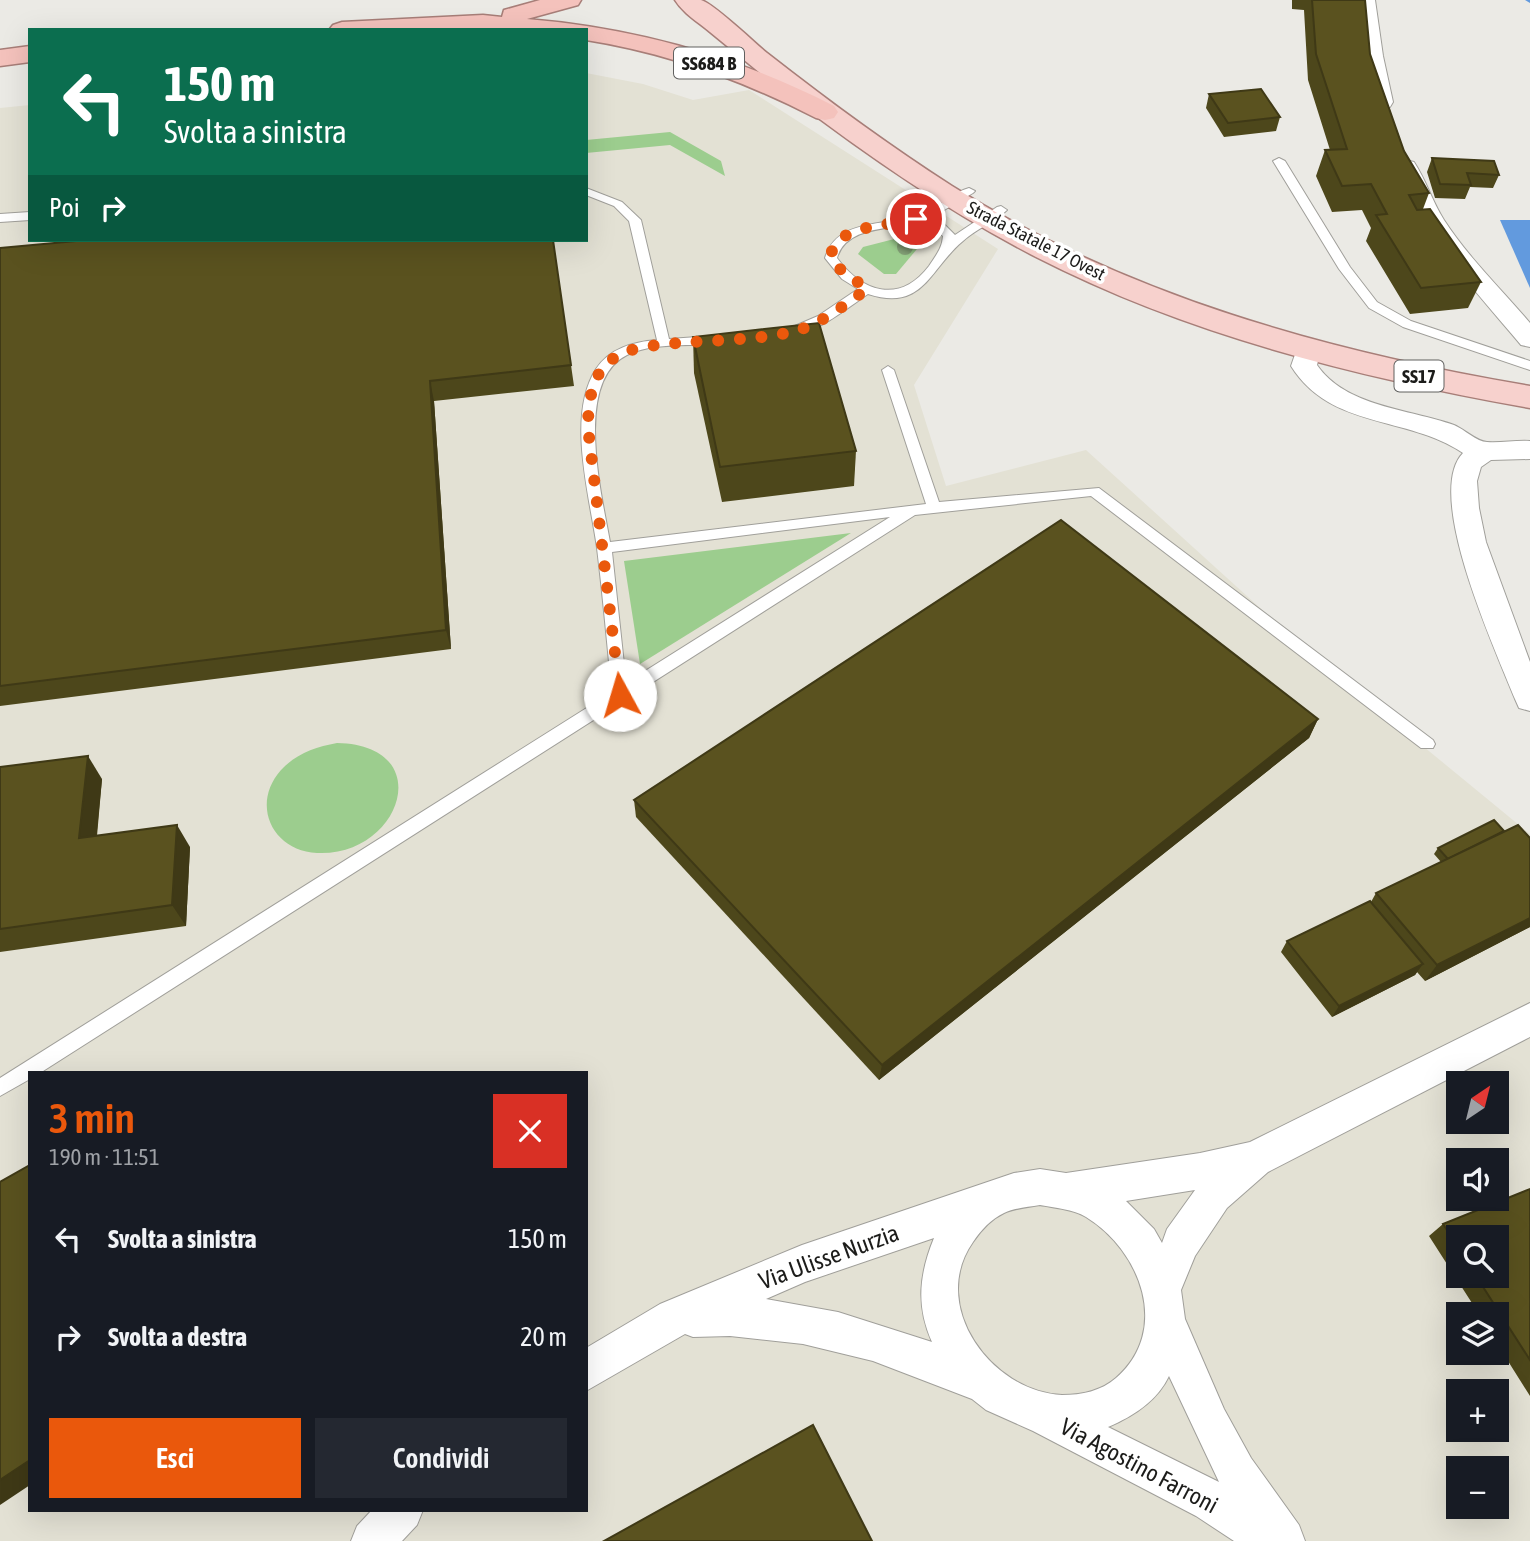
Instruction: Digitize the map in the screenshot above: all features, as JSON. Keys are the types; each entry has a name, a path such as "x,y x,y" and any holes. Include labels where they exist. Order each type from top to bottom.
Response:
{"highway":[{"path":"456,24 507,16 569,0"},
{"path":"380,28 456,24 514,24 551,28"},
{"name":"SS684 B","path":"588,32 684,54 773,86 825,112"},
{"path":"0,58 28,54"}],"main road":[{"name":"Strada Statale 17 Ovest","path":"687,0 825,112 994,214 1124,284 1308,349 1411,374 1530,397"},
{"name":"Strada Statale 17 Ovest","path":"715,0 962,195"}],"street":[{"path":"1365,0 1374,71 1389,124"},
{"path":"1398,146 1421,203 1445,243 1530,339"},
{"path":"1308,349 1304,366 1313,380 1323,387 1368,411 1444,431 1460,438 1481,453"},
{"path":"1530,450 1496,449 1481,453 1463,474 1463,509 1472,544 1530,699"},
{"path":"1164,1304 1150,1254 1128,1226 1100,1204 1068,1191 1040,1187 1012,1191 987,1202 962,1222 946,1250 939,1283 942,1318 956,1352 979,1382 1008,1403 1041,1414 1077,1417 1112,1407 1139,1385 1158,1356 1164,1304 1176,1253 1195,1220 1214,1195 1255,1159 1530,1019"},
{"path":"1068,1191 1200,1171 1255,1159"},
{"name":"Via Ulisse Nurzia","path":"588,1370 674,1318 802,1264 987,1202"},
{"name":"Via Agostino Farroni","path":"1164,1304 1209,1423 1236,1473 1285,1541"},
{"name":"Via Ulisse Nurzia","path":"674,1318 778,1318 823,1326 866,1337 979,1382"},
{"name":"Via Agostino Farroni","path":"1041,1414 1211,1501 1272,1541"},
{"path":"372,1541 400,1512"}],"lane":[{"path":"1279,162 1345,269 1373,305 1407,324 1530,366"},
{"path":"588,192 618,204 635,220 639,228 664,344"},
{"path":"909,222 926,216 962,195"},
{"path":"948,249 950,236 944,229 929,222 909,222 849,233 835,245 831,258 836,266 867,289 893,295 914,288 948,249 994,214"},
{"path":"0,218 28,216"},
{"path":"778,335 811,325 867,289"},
{"path":"620,695 588,428 591,393 599,374 617,355 633,348 727,339"},
{"path":"888,370 934,507"},
{"path":"604,548 934,507 1094,491 1427,744"},
{"path":"0,1088 912,510"}],"shaded area":[{"path":"588,73 643,84 693,100 749,90 998,249 914,385 946,486 1086,450 1312,655 1530,834 1530,1541 0,1541 0,108 28,105 28,242 588,242"}],"green space":[{"path":"670,132 721,161 725,176 670,145 588,153 588,140"},
{"path":"906,236 919,238 922,243 896,274 884,274 858,254 863,247"},
{"path":"851,533 640,664 624,561"},
{"path":"337,743 369,748 389,762 398,780 397,800 387,820 370,838 346,850 317,853 302,850 288,844 278,835 267,811 267,797 272,784 287,764 314,749"}],"water":[{"path":"1500,220 1530,220 1530,288"}],"building":[{"path":"1312,0 1365,0 1370,54 1404,151 1429,193 1409,195 1417,210 1430,209 1481,282 1421,288 1376,215 1387,214 1371,184 1342,186 1325,150 1347,149 1316,54"},
{"path":"1261,89 1280,117 1228,123 1209,94"},
{"path":"1432,158 1494,161 1499,175 1467,173 1471,185 1440,184"},
{"path":"65,242 553,242 571,365 430,381 446,630 0,686 0,248"},
{"path":"819,323 856,451 720,467 693,337"},
{"path":"1061,520 1318,719 882,1065 634,800"},
{"path":"88,756 79,838 177,825 172,905 0,929 0,767"},
{"path":"1494,820 1504,831 1448,859 1438,848"},
{"path":"1518,825 1530,838 1530,918 1437,965 1376,893"},
{"path":"1370,901 1423,964 1339,1006 1287,941"},
{"path":"28,1166 28,1461 0,1480 0,1182"},
{"path":"1530,1189 1530,1360 1509,1327 1509,1302 1493,1302 1484,1288 1509,1288 1509,1225 1446,1225 1446,1229 1443,1224 1475,1211 1509,1211 1509,1197"},
{"path":"813,1425 872,1541 604,1541"}],"route":[{"path":"620,695 588,428 591,393 599,374 610,360 633,348 778,335 811,325 867,289 836,266 831,258 835,245 849,233 916,219"}]}
